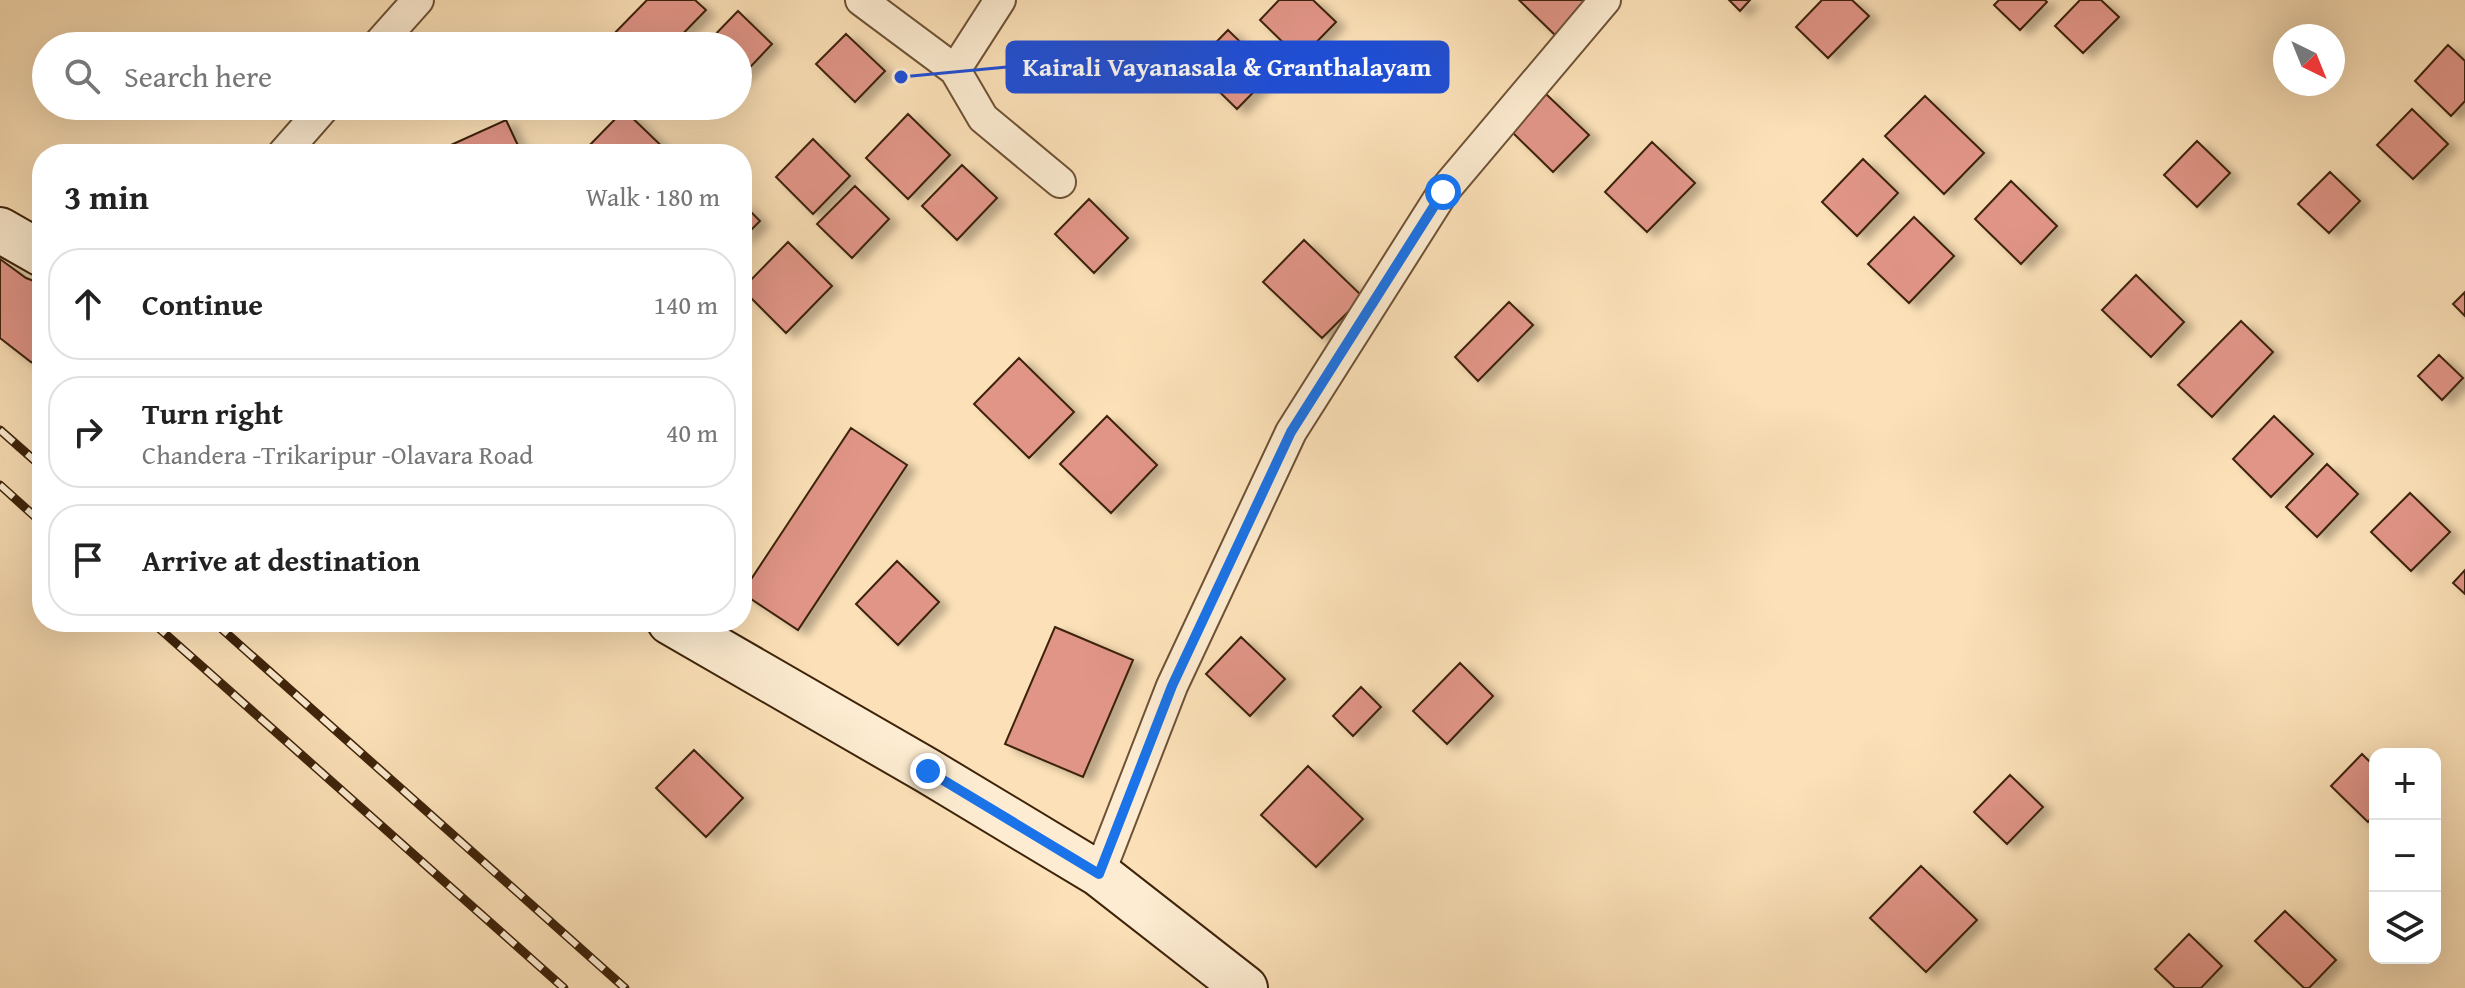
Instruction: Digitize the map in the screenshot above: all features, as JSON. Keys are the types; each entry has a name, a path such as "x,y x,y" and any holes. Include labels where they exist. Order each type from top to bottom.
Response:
{"main road":[{"path":"0,230 32,248"},
{"path":"687,632 1099,874 1245,988"}],"street":[{"path":"389,32 418,0"},
{"path":"861,0 955,70 983,118 1060,182"},
{"path":"955,70 1000,0"},
{"path":"1099,874 1172,686 1291,432 1443,192 1605,0"},
{"path":"292,144 313,120"}],"building":[{"path":"647,0 695,0 706,10 685,32 616,32"},
{"path":"1279,0 1313,0 1336,22 1300,59 1260,20"},
{"path":"1519,0 1591,0 1556,36"},
{"path":"1729,0 1750,0 1740,11"},
{"path":"1822,0 1852,0 1869,16 1828,58 1796,27"},
{"path":"1999,0 2047,2 2020,30 1994,5"},
{"path":"2080,0 2101,0 2119,17 2083,53 2055,26"},
{"path":"738,11 772,44 752,65 752,32 718,32"},
{"path":"1228,30 1272,73 1237,109 1193,66"},
{"path":"846,34 885,71 855,102 816,64"},
{"path":"2448,45 2465,61 2465,101 2451,116 2415,81"},
{"path":"1546,94 1589,135 1553,172 1511,131"},
{"path":"1925,96 1984,153 1944,194 1885,136"},
{"path":"2412,109 2448,144 2413,179 2377,145"},
{"path":"908,114 950,155 908,199 866,158"},
{"path":"506,120 517,144 453,144"},
{"path":"614,120 634,120 660,144 591,144"},
{"path":"813,139 850,176 813,214 776,177"},
{"path":"2197,141 2230,173 2197,207 2164,175"},
{"path":"1652,142 1695,183 1647,232 1605,192"},
{"path":"1863,159 1898,193 1857,236 1822,202"},
{"path":"962,165 997,198 957,240 922,206"},
{"path":"2330,172 2360,201 2329,233 2298,204"},
{"path":"2011,181 2057,226 2021,264 1975,219"},
{"path":"855,186 889,219 852,258 817,224"},
{"path":"1089,199 1128,238 1094,273 1055,234"},
{"path":"752,213 760,221 752,229"},
{"path":"1914,217 1954,256 1909,303 1868,264"},
{"path":"1304,240 1363,297 1322,338 1263,282"},
{"path":"788,242 832,286 786,333 752,299 752,279"},
{"path":"0,259 32,280 32,362 0,338"},
{"path":"2136,275 2184,322 2151,357 2102,310"},
{"path":"2465,292 2465,316 2453,304"},
{"path":"1509,302 1533,325 1478,381 1455,357"},
{"path":"2241,321 2273,352 2212,417 2178,385"},
{"path":"2439,355 2463,378 2442,400 2418,376"},
{"path":"1019,358 1074,412 1029,458 974,404"},
{"path":"1107,416 1157,465 1111,513 1060,464"},
{"path":"2274,416 2313,454 2271,497 2233,459"},
{"path":"851,428 907,465 798,630 752,600 752,578"},
{"path":"2327,464 2358,494 2317,537 2286,507"},
{"path":"2410,493 2450,532 2411,571 2371,532"},
{"path":"897,561 939,602 898,645 856,604"},
{"path":"2465,570 2465,594 2453,583"},
{"path":"1055,627 1133,660 1083,777 1005,744"},
{"path":"1241,637 1285,679 1250,716 1206,674"},
{"path":"1460,663 1493,696 1447,744 1413,711"},
{"path":"1361,687 1381,707 1353,736 1333,716"},
{"path":"694,750 743,798 706,837 656,788"},
{"path":"2362,754 2369,761 2368,822 2331,786"},
{"path":"1308,766 1363,819 1316,867 1261,815"},
{"path":"2010,775 2043,807 2007,844 1974,812"},
{"path":"1921,866 1977,920 1926,972 1870,918"},
{"path":"2285,911 2336,960 2309,988 2304,988 2255,941"},
{"path":"2189,934 2222,966 2201,988 2175,988 2155,969"}],"railway":[{"path":"0,430 32,458"},
{"path":"0,485 32,514"},
{"path":"163,632 564,988"},
{"path":"225,632 625,988"}],"place":[{"name":"Kairali Vayanasala & Granthalayam","path":"901,77"}],"route":[{"path":"928,771 1099,874 1172,686 1291,432 1443,192"}]}
